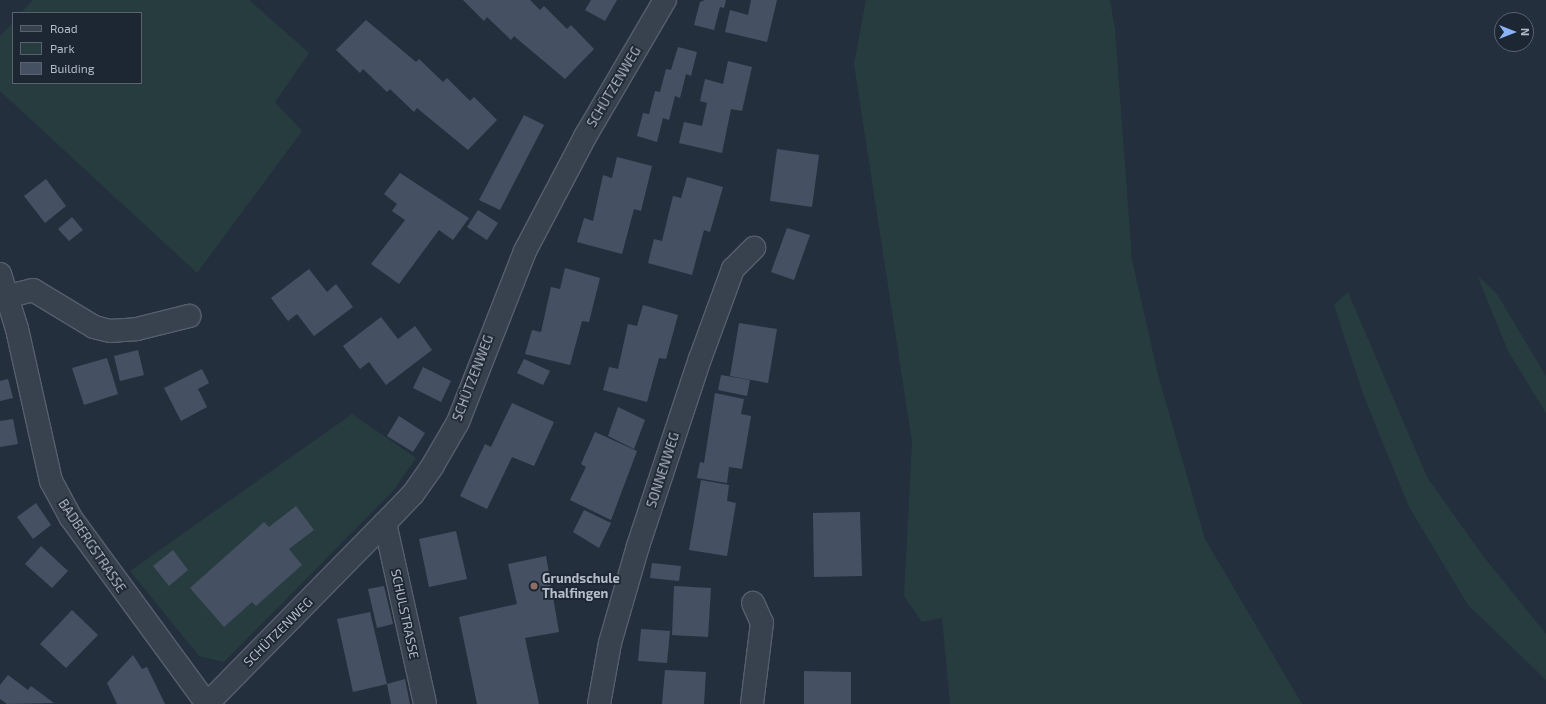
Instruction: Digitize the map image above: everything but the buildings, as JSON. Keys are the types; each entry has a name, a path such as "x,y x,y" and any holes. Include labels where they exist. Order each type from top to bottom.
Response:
{"street":[{"name":"SCHÜTZENWEG","path":"207,704 413,494 458,422 525,251 586,135 665,0"},
{"name":"SONNENWEG","path":"599,704 610,643 638,546 695,373 733,269 754,248"},
{"name":"BADBERGSTRASSE","path":"0,274 9,296 51,481 71,518 207,704"},
{"path":"9,296 33,290 94,326 110,331 137,329 189,316"},
{"name":"SCHULSTRASSE","path":"385,523 425,704"},
{"path":"752,704 762,623 753,603"}],"green space":[{"path":"33,0 249,0 309,53 275,102 302,131 197,273 0,91 0,36 12,23 12,84 142,84 142,12 22,12"},
{"path":"866,0 1110,0 1115,29 1132,260 1158,375 1205,539 1302,704 950,704 942,618 922,622 904,596 912,442 854,64"},
{"path":"1477,275 1497,294 1546,376 1546,413 1508,351"},
{"path":"1348,292 1427,477 1480,552 1546,634 1546,680 1468,605 1409,507 1363,394 1334,305"},
{"path":"352,414 416,458 393,491 224,662 199,656 130,571"}],"place":[{"name":"Grundschule Thalfingen","path":"534,586"}]}
